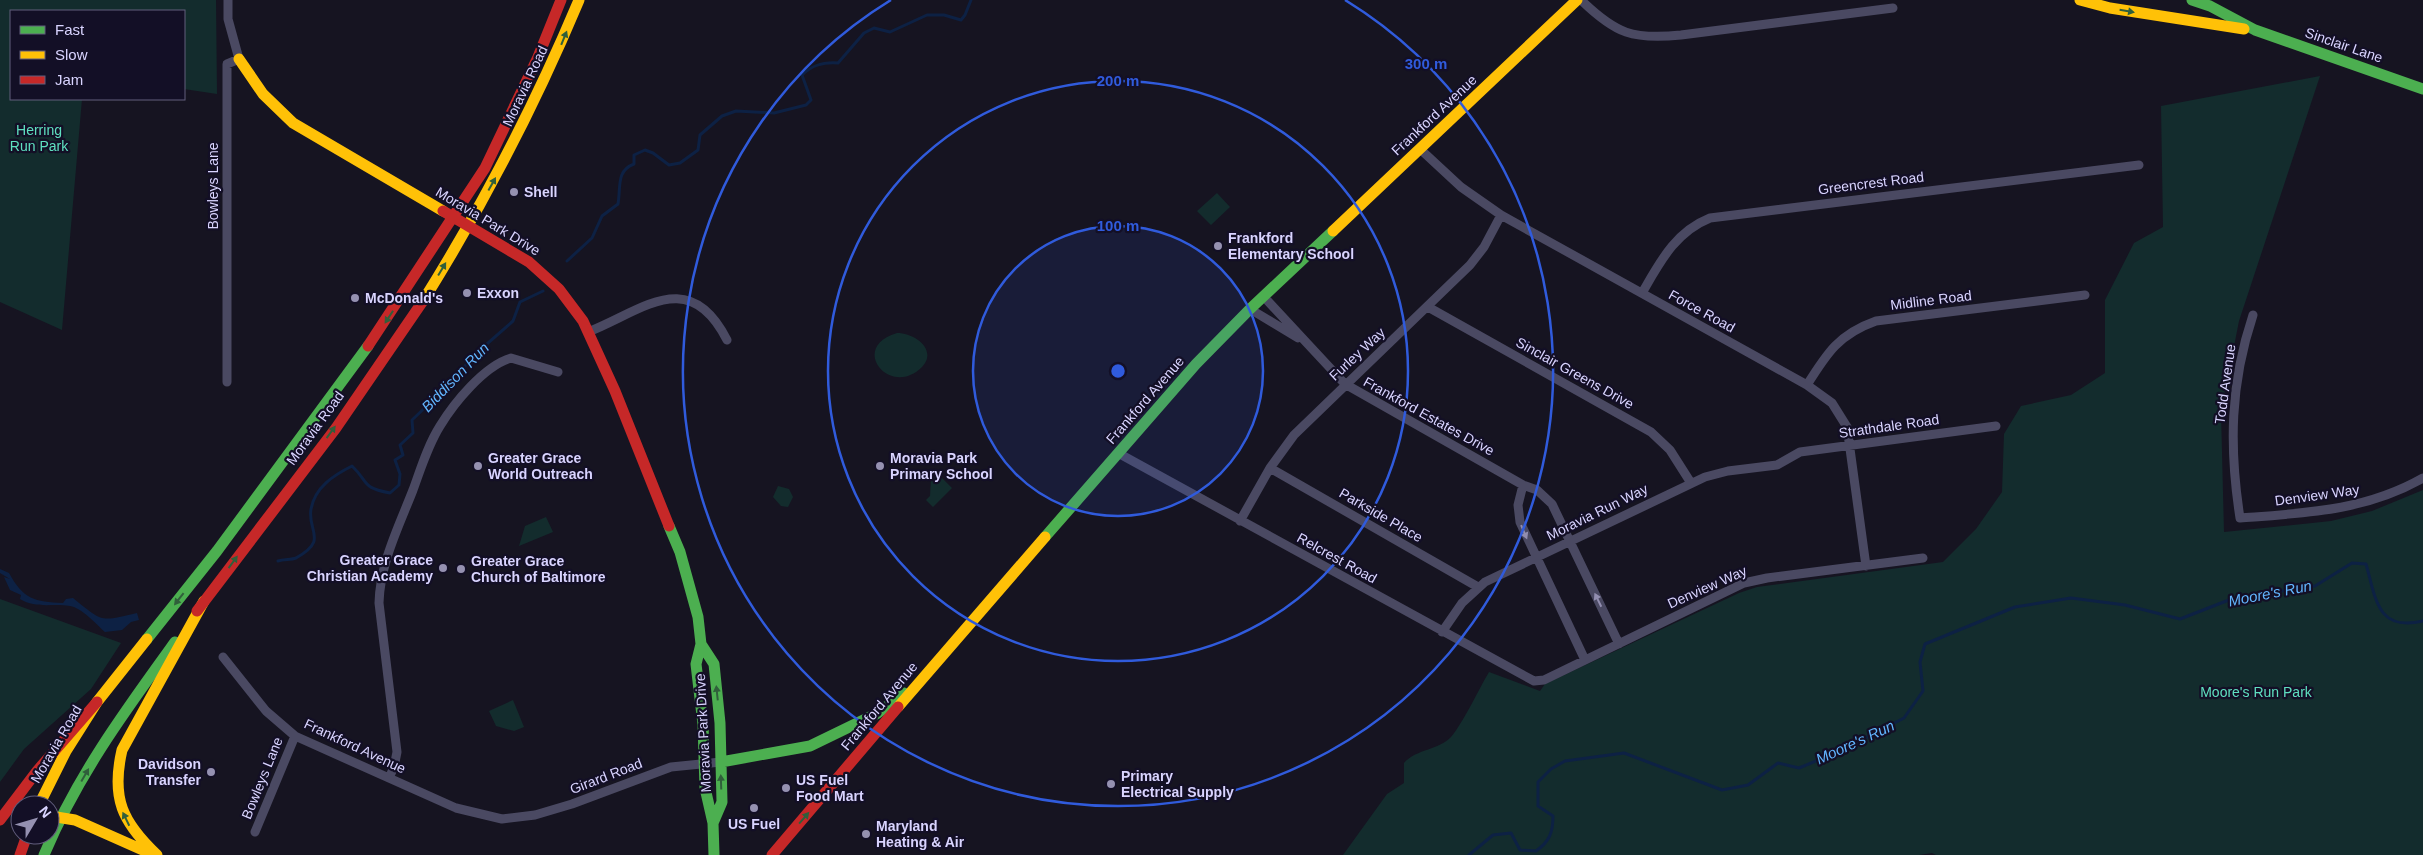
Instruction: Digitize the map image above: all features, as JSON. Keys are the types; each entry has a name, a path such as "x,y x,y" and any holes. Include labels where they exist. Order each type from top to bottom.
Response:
{"main road":[{"name":"Moravia Road","path":"44,795 66,751 97,702 217,551 386,322 452,216 485,168 538,57 561,0"},
{"name":"Moravia Road","path":"60,809 108,734 204,601 302,472 408,323 468,226 534,104 579,0"},
{"name":"Frankford Avenue","path":"772,855 920,681 1196,364 1250,309 1577,0"},
{"name":"Sinclair Lane","path":"2080,0 2133,12 2255,30"},
{"name":"Sinclair Lane","path":"2192,0 2210,6 2255,30 2423,88"},
{"name":"Moravia Park Drive","path":"239,59 247,75 267,102 293,123 468,226 499,242 530,262 570,302 588,332 615,391 680,552 698,618 701,644 696,664 702,724 703,764 707,803 713,823 714,855"},
{"path":"156,855 137,837 124,816 118,796 118,767 122,750 204,601"},
{"name":"Moravia Park Drive","path":"701,644 714,664 720,723 722,802 713,823"},
{"path":"721,762 794,750 841,733 878,713 920,681"},
{"path":"0,820 37,771 97,702"},
{"path":"841,733 867,728 880,729"},
{"path":"60,818 100,830 156,855"}],"street":[{"path":"228,0 228,19 239,59"},
{"path":"1581,0 1614,28 1651,37 1681,36 1892,8"},
{"name":"Bowleys Lane","path":"227,382 227,64 239,59"},
{"name":"Force Road","path":"1420,149 1461,187 1501,215 1807,384 1832,403 1847,427 1866,566"},
{"name":"Greencrest Road","path":"1642,293 1669,247 1692,227 1710,218 2139,165"},
{"name":"Furley Way","path":"1240,521 1270,468 1299,429 1428,307 1474,260 1501,215"},
{"name":"Midline Road","path":"1807,384 1823,359 1839,340 1853,331 1876,321 2085,294"},
{"name":"Frankford Estates Drive","path":"1264,297 1345,384 1544,495 1552,504 1619,644"},
{"path":"588,332 646,304 679,298 710,312 727,340"},
{"name":"Sinclair Greens Drive","path":"1428,307 1651,432 1670,450 1691,483"},
{"name":"Frankford Estates Drive","path":"1250,309 1306,344"},
{"name":"Todd Avenue","path":"2240,518 2233,459 2232,424 2243,344 2253,315"},
{"path":"389,778 394,767 397,752 379,603 379,588 385,563 430,444 443,421 469,389 483,374 504,360 511,358 558,372"},
{"name":"Strathdale Road","path":"1788,459 1800,452 1996,426"},
{"name":"Relcrest Road","path":"1118,453 1528,679 1544,680"},
{"name":"Moravia Run Way","path":"1442,632 1456,611 1478,586 1691,483 1728,471 1777,465 1788,459"},
{"name":"Parkside Place","path":"1270,468 1478,586"},
{"name":"Denview Way","path":"2240,518 2312,513 2361,505 2403,489 2423,478"},
{"path":"1523,485 1518,505 1520,522 1585,660"},
{"name":"Denview Way","path":"1544,680 1744,584 1767,578 1923,558"},
{"name":"Frankford Avenue","path":"223,657 266,711 295,736 456,808 502,819"},
{"name":"Bowleys Lane","path":"255,832 295,736"},
{"name":"Girard Road","path":"502,819 535,815 566,806 671,767 721,762"}],"green space":[{"name":"Herring Run Park","path":"0,0 216,0 217,94 185,89 185,10 10,10 10,100 82,100 62,330 0,302"},
{"name":"Moore's Run Park","path":"2320,76 2239,321 2221,412 2224,532 2331,521 2372,511 2423,490 2423,855 1936,855 1932,853 1919,855 1343,855 1387,794 1404,783 1404,763 1415,755 1440,745 1456,731 1489,672 1540,691 1545,684 1739,593 1757,587 1943,562 1976,529 2002,492 2004,434 2021,406 2071,395 2105,373 2105,300 2134,243 2163,227 2161,106"},
{"path":"1217,193 1230,207 1211,225 1197,211"},
{"path":"897,333 917,339 926,349 927,355 922,367 910,375 898,377 887,374 879,367 875,358 876,349 883,340"},
{"path":"937,473 952,488 933,507 926,500 930,496 931,478"},
{"path":"778,486 789,489 793,497 788,507 781,506 773,497"},
{"path":"546,517 553,532 519,546 525,526"},
{"path":"0,599 121,643 91,689 24,749 0,782"},
{"path":"513,700 524,727 514,731 496,726 489,711"}],"water":[{"path":"0,569 9,573 19,589 37,600 63,603 66,599 73,598 90,612 102,618 115,618 137,613 139,620 131,622 122,630 105,632 75,607 32,604 20,599 21,595 10,590 4,577 10,579 0,573"}],"waterway":[{"name":"Biddison Run","path":"567,261 592,238 602,216 618,204 620,180 624,171 634,164 634,155 645,150 653,153 669,165 680,163 698,150 700,135 722,116 736,111 774,113 806,105 811,100 802,75 818,65 838,63 864,33 874,28 890,32 927,15 944,15 961,20 971,0"},
{"name":"Biddison Run","path":"278,561 296,558 312,546 314,540 311,517 313,501 321,488 339,473 352,466 366,484 380,491 390,493 399,485 400,474 395,460 403,455 400,445 413,433 412,420 455,379 472,357 513,321 520,302 543,291"},
{"name":"Moore's Run","path":"1469,855 1493,835 1511,833 1520,850 1536,851 1544,844 1551,832 1553,816 1538,806 1538,782 1551,769 1565,761 1624,753 1722,790 1748,785 1778,763 1799,768 1840,751 1904,718 1923,691 1920,662 1925,644 2015,607 2071,598 2125,605 2180,619 2234,598 2315,586 2352,563 2366,564 2376,600 2387,617 2396,622 2423,621"}],"traffic: fast":[{"path":"2192,0 2210,6 2255,30 2423,89"},
{"path":"1045,537 1196,364 1250,309 1333,231"},
{"path":"147,639 217,551 368,346"},
{"path":"669,526 680,552 698,617 701,644 696,664 703,724 705,788 713,823 714,855"},
{"path":"44,855 71,798 87,771 120,719 175,642"},
{"path":"701,644 714,664 720,723 722,802 713,823"},
{"path":"721,762 810,746 878,713 904,693"}],"traffic: slow":[{"path":"423,301 507,154 579,0"},
{"path":"1333,231 1577,0"},
{"path":"2080,0 2110,8 2244,29"},
{"path":"239,59 263,94 293,123 443,211"},
{"path":"898,707 1045,537"},
{"path":"157,855 135,831 122,808 118,782 122,750 204,601"},
{"path":"44,795 66,751 97,702 147,639"},
{"path":"60,818 75,820 145,851"}],"traffic: jam":[{"path":"368,346 485,168 538,57 561,0"},
{"path":"443,211 529,262 559,289 583,321 615,391 669,526"},
{"path":"197,611 336,428 423,301"},
{"path":"0,820 37,771 97,702"},
{"path":"772,855 898,707"},
{"path":"20,855 24,845"}],"place":[{"name":"Shell","path":"514,192"},
{"name":"Frankford Elementary School","path":"1218,246"},
{"name":"Exxon","path":"467,293"},
{"name":"McDonald's","path":"355,298"},
{"name":"Greater Grace World Outreach","path":"478,466"},
{"name":"Moravia Park Primary School","path":"880,466"},
{"name":"Greater Grace Christian Academy","path":"443,568"},
{"name":"Greater Grace Church of Baltimore","path":"461,569"},
{"name":"Davidson Transfer","path":"211,772"},
{"name":"Primary Electrical Supply","path":"1111,784"},
{"name":"US Fuel Food Mart","path":"786,788"},
{"name":"US Fuel","path":"754,808"},
{"name":"Maryland Heating & Air","path":"866,834"}]}
